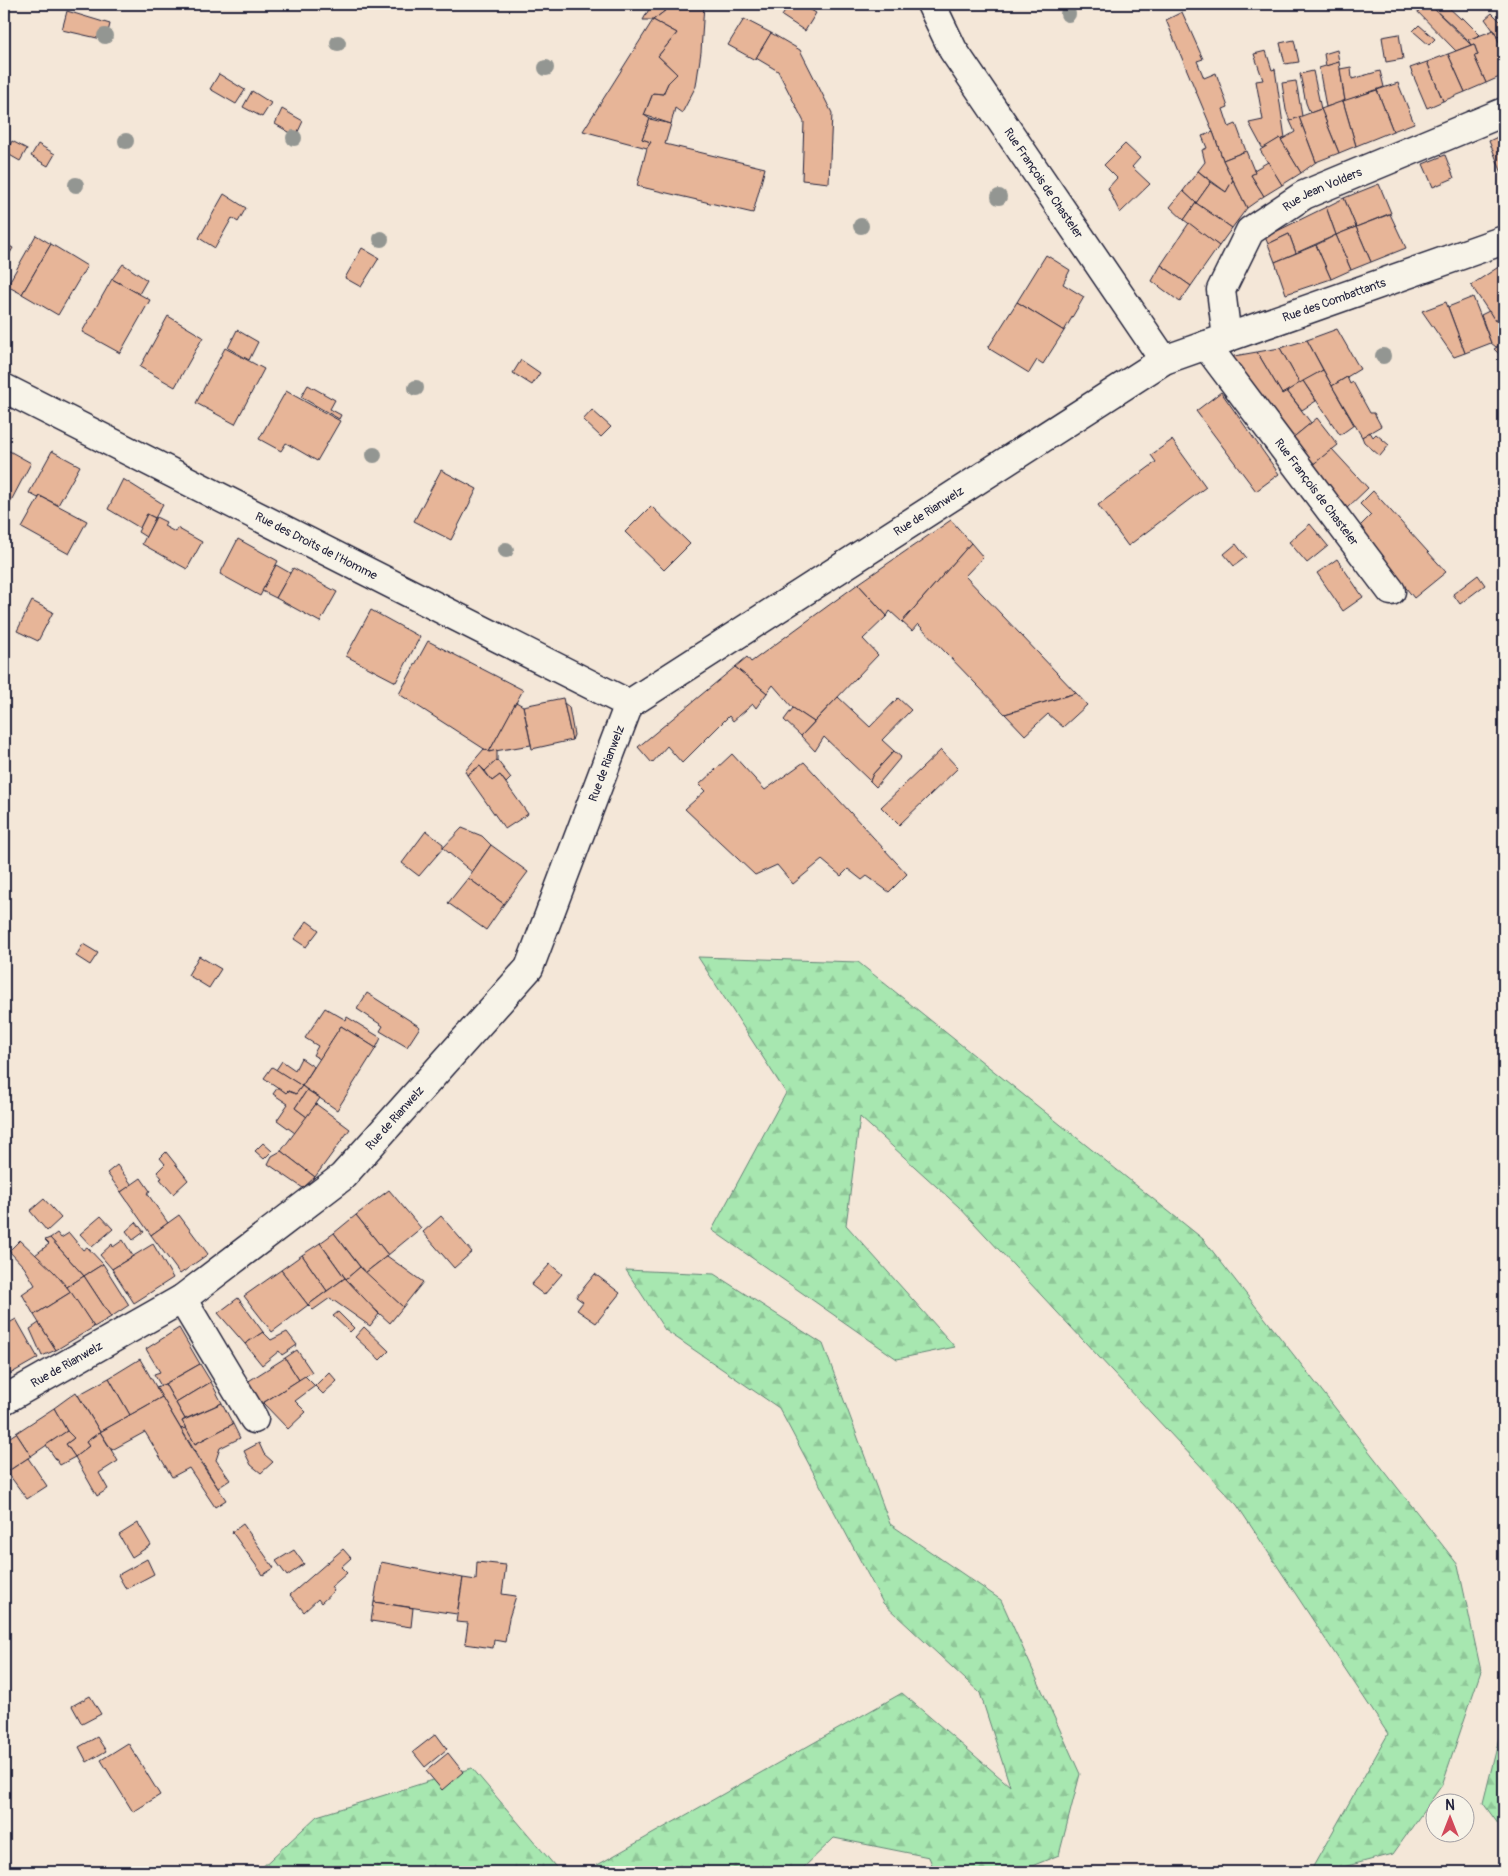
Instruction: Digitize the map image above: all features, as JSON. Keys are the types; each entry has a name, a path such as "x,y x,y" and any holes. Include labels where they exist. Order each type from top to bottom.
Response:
{"street":[{"name":"Rue François de Chasteler","path":"930,4 953,50 1164,360"},
{"name":"Rue Jean Volders","path":"1217,342 1221,290 1250,231 1304,195 1504,112"},
{"name":"Rue des Combattants","path":"1164,360 1504,240"},
{"name":"Rue François de Chasteler","path":"1217,342 1391,591"},
{"name":"Rue de Rianwelz","path":"4,1400 182,1299 342,1177 529,968 629,704 1164,360"},
{"name":"Rue des Droits de l'Homme","path":"4,388 629,704"},
{"path":"182,1299 254,1418"}],"green space":[{"path":"698,957 858,962 1203,1239 1458,1565 1481,1671 1442,1785 1436,1794 1426,1794 1426,1808 1393,1854 1324,1872 1310,1872 1388,1734 1237,1505 959,1207 860,1117 846,1225 955,1347 897,1359 712,1230 786,1093"},
{"path":"626,1270 714,1274 823,1344 890,1524 1001,1600 1080,1774 1059,1855 1017,1872 935,1872 929,1857 834,1838 799,1872 585,1872 902,1693 1010,1786 980,1693 883,1603 779,1408 665,1330"},
{"path":"1504,1724 1504,1832 1483,1803"},
{"path":"472,1768 560,1872 257,1872 317,1816"}],"building":[{"path":"652,4 674,4 653,20 643,20"},
{"path":"674,4 704,4 701,52 696,86 682,113 675,108 671,124 644,115 653,93 663,94 668,83 677,74 658,56 677,33 653,20"},
{"path":"790,4 801,4 816,13 805,31 782,16"},
{"path":"1410,4 1429,4 1471,45 1456,51"},
{"path":"1435,4 1445,4 1461,19 1462,17 1480,35 1468,40 1432,7"},
{"path":"67,11 110,24 106,40 62,30"},
{"path":"1182,12 1203,59 1197,61 1204,78 1216,73 1228,107 1223,109 1229,127 1236,124 1246,151 1223,160 1166,20"},
{"path":"1492,13 1504,25 1504,34 1497,37 1485,19"},
{"path":"744,19 771,33 755,60 728,45"},
{"path":"653,20 677,33 658,56 677,74 668,83 663,94 653,93 644,115 650,119 642,139 651,142 647,148 583,131"},
{"path":"1419,25 1435,39 1429,45 1413,31"},
{"path":"1494,30 1504,54 1504,75 1486,83 1474,56 1478,55 1474,44 1471,45 1468,40"},
{"path":"771,33 800,50 832,113 829,183 802,180 804,122 778,71 756,58"},
{"path":"1399,34 1403,59 1386,62 1382,37"},
{"path":"1504,34 1504,54 1497,37"},
{"path":"1294,40 1299,62 1285,64 1280,43"},
{"path":"1474,44 1478,55 1474,56 1486,83 1465,92 1448,54"},
{"path":"1337,50 1339,62 1326,66 1324,54"},
{"path":"1266,51 1272,70 1275,69 1285,138 1281,140 1280,138 1263,149 1249,123 1263,120 1256,81 1263,80 1254,54"},
{"path":"1448,54 1465,92 1443,101 1427,62"},
{"path":"1339,62 1345,101 1326,107 1319,68"},
{"path":"1427,62 1443,101 1427,108 1410,68"},
{"path":"1351,67 1352,79 1380,71 1384,87 1345,101 1340,69"},
{"path":"1313,71 1321,109 1310,113 1300,74"},
{"path":"219,74 245,90 236,104 210,89"},
{"path":"1296,81 1302,116 1290,121 1286,110 1282,83"},
{"path":"1398,83 1414,123 1393,131 1377,90"},
{"path":"1377,90 1393,131 1356,146 1343,101"},
{"path":"252,91 271,103 262,117 243,107"},
{"path":"1343,101 1356,146 1339,153 1321,109"},
{"path":"282,109 303,121 296,136 275,124"},
{"path":"1321,109 1339,153 1316,162 1299,117"},
{"path":"1299,117 1316,162 1301,173 1281,140 1295,132 1290,121"},
{"path":"650,119 671,124 665,144 765,168 753,213 637,186 647,148 651,142 642,139"},
{"path":"1213,132 1223,160 1233,180 1226,192 1198,171 1205,162 1202,150 1207,148 1202,136"},
{"path":"1504,134 1504,178 1489,141"},
{"path":"1280,138 1301,173 1282,185 1260,150"},
{"path":"12,141 27,149 20,161 6,153"},
{"path":"38,144 55,154 48,166 31,156"},
{"path":"1125,144 1140,158 1132,167 1150,184 1120,213 1108,188 1117,178 1104,165"},
{"path":"1246,151 1255,173 1251,175 1264,196 1247,208 1223,160"},
{"path":"1445,155 1454,178 1433,187 1423,164"},
{"path":"1268,162 1282,185 1264,196 1251,175 1255,173 1254,170"},
{"path":"1198,171 1211,182 1196,203 1183,191"},
{"path":"1233,180 1247,208 1232,228 1196,203 1211,182 1226,192"},
{"path":"1379,184 1391,213 1356,227 1344,198"},
{"path":"1183,191 1196,203 1184,220 1170,207"},
{"path":"224,194 246,208 238,222 232,218 215,248 199,238"},
{"path":"1344,198 1356,227 1336,235 1326,207"},
{"path":"1196,203 1232,228 1219,246 1184,220"},
{"path":"1326,207 1336,235 1296,253 1289,234 1268,244 1265,237"},
{"path":"1390,214 1406,248 1371,262 1356,227"},
{"path":"1189,223 1219,246 1191,286 1161,265"},
{"path":"1356,227 1371,262 1351,270 1336,235"},
{"path":"1289,234 1296,253 1275,262 1268,244"},
{"path":"36,235 51,244 22,294 7,286"},
{"path":"1336,235 1351,270 1331,279 1316,245"},
{"path":"4,243 13,248 4,263"},
{"path":"51,244 87,266 58,315 22,294"},
{"path":"1316,245 1331,279 1286,294 1275,262"},
{"path":"362,248 379,258 361,287 345,278"},
{"path":"1046,255 1070,270 1063,284 1084,297 1064,331 1017,302"},
{"path":"123,264 147,280 139,294 112,279"},
{"path":"1503,264 1504,316 1495,321 1471,285"},
{"path":"1161,265 1191,286 1180,302 1152,281"},
{"path":"112,279 150,300 120,353 82,332"},
{"path":"1473,297 1491,343 1465,353 1448,307"},
{"path":"1017,302 1064,331 1043,364 1037,360 1029,373 988,348"},
{"path":"1446,302 1465,353 1454,357 1422,311"},
{"path":"1489,311 1495,321 1504,316 1504,343 1496,347 1491,343 1481,315"},
{"path":"168,316 203,337 175,387 140,367"},
{"path":"1337,329 1360,369 1332,386 1307,340"},
{"path":"237,330 258,342 249,360 228,348"},
{"path":"1307,340 1323,370 1300,384 1280,348"},
{"path":"1504,343 1504,359 1494,349"},
{"path":"225,348 264,369 235,424 196,403"},
{"path":"1280,348 1300,384 1282,394 1257,352"},
{"path":"1257,352 1282,394 1287,391 1311,423 1290,440 1229,363 1234,356"},
{"path":"521,360 540,373 532,385 513,373"},
{"path":"1323,370 1354,425 1340,435 1303,381"},
{"path":"1347,377 1350,384 1353,382 1370,413 1374,413 1381,426 1362,437 1332,386"},
{"path":"1303,381 1316,401 1302,410 1287,391"},
{"path":"308,385 335,400 330,409 341,415 339,419 301,397"},
{"path":"286,391 340,421 317,461 286,443 281,451 259,439"},
{"path":"1221,392 1279,474 1256,491 1196,411"},
{"path":"592,410 611,427 601,437 583,420"},
{"path":"1317,418 1338,445 1311,466 1290,440"},
{"path":"1370,432 1373,437 1376,434 1389,445 1380,456 1364,442 1362,437"},
{"path":"1172,440 1206,487 1128,546 1098,505 1156,462 1151,455"},
{"path":"4,448 31,463 4,514"},
{"path":"1332,449 1368,488 1346,509 1311,466"},
{"path":"52,451 80,466 58,505 29,493"},
{"path":"441,470 477,489 451,540 414,521"},
{"path":"123,479 163,504 155,518 147,514 140,528 108,509"},
{"path":"1373,491 1446,572 1414,598 1359,527 1371,515 1360,504"},
{"path":"40,496 87,521 69,554 22,528"},
{"path":"651,506 690,544 664,570 625,532"},
{"path":"147,514 155,518 146,537 138,532"},
{"path":"156,517 166,522 164,526 175,532 177,528 202,542 187,569 142,544"},
{"path":"951,520 971,543 902,622 890,611 887,616 858,584"},
{"path":"1310,524 1328,546 1307,563 1289,542"},
{"path":"238,539 278,561 260,596 220,574"},
{"path":"971,543 983,557 965,576 1076,693 1005,714 918,624 912,631 902,622"},
{"path":"1236,544 1246,557 1234,566 1224,554"},
{"path":"1337,559 1363,597 1343,611 1317,573"},
{"path":"276,565 290,573 276,598 262,591"},
{"path":"293,568 337,592 320,622 276,598"},
{"path":"1478,575 1485,585 1460,604 1453,594"},
{"path":"858,584 887,616 863,639 878,655 814,722 793,708 773,685 767,693 735,667 747,657 751,662"},
{"path":"32,601 53,612 38,641 17,631"},
{"path":"371,610 420,637 396,682 346,656"},
{"path":"428,641 523,690 489,752 399,694"},
{"path":"735,667 767,693 756,708 753,704 733,721 729,716 682,763 667,746 652,763 638,747"},
{"path":"1076,693 1087,705 1063,727 1048,714 1025,735 1005,714"},
{"path":"838,697 870,727 898,698 911,710 882,740 894,751 873,774 870,781 824,737 815,751 801,736"},
{"path":"563,698 572,740 532,749 523,706"},
{"path":"516,702 523,706 531,745 489,752"},
{"path":"564,703 569,707 574,735 572,740"},
{"path":"793,708 814,722 801,736 784,720"},
{"path":"484,749 489,752 497,750 497,760 485,771 480,766 467,775 465,771"},
{"path":"941,750 958,768 899,825 881,807"},
{"path":"894,751 901,757 876,787 870,781 873,774"},
{"path":"732,754 765,790 804,762 907,874 889,892 867,876 862,880 848,869 841,876 822,860 793,884 777,865 755,875 685,809 705,791 699,785"},
{"path":"497,760 511,778 506,783 500,775 492,781 485,771"},
{"path":"480,766 492,781 500,775 528,814 505,829 467,775"},
{"path":"462,828 482,836 491,845 472,872 443,848"},
{"path":"426,831 443,844 443,848 419,876 402,863"},
{"path":"491,845 528,872 504,904 468,878"},
{"path":"468,878 504,904 486,930 448,903"},
{"path":"307,921 319,930 306,947 294,939"},
{"path":"83,944 98,953 90,965 76,956"},
{"path":"199,956 221,969 209,988 188,975"},
{"path":"367,993 420,1027 407,1047 380,1031 383,1026 357,1009"},
{"path":"325,1008 346,1020 347,1017 381,1038 376,1048 341,1026 320,1059 313,1055 318,1046 305,1038"},
{"path":"341,1026 376,1048 337,1110 302,1086"},
{"path":"301,1058 314,1067 302,1086 276,1070 282,1061 295,1070"},
{"path":"272,1067 302,1086 296,1094 288,1091 286,1093 264,1078"},
{"path":"302,1086 307,1090 295,1108 307,1117 295,1133 277,1120 288,1104 273,1094 278,1087 286,1093 288,1091 296,1094"},
{"path":"307,1090 320,1098 307,1117 295,1108"},
{"path":"316,1104 350,1129 315,1177 281,1151"},
{"path":"263,1143 272,1151 264,1159 255,1151"},
{"path":"281,1151 315,1177 303,1188 268,1164 272,1156"},
{"path":"166,1152 188,1180 173,1194 160,1179 162,1178 157,1172 165,1164 160,1158"},
{"path":"117,1165 132,1185 121,1192 107,1173"},
{"path":"141,1178 150,1191 147,1193 168,1223 151,1235 121,1192"},
{"path":"389,1190 421,1228 388,1255 356,1215"},
{"path":"44,1199 61,1218 47,1231 30,1211"},
{"path":"179,1215 208,1254 180,1274 151,1235"},
{"path":"356,1215 388,1255 365,1273 334,1233"},
{"path":"101,1216 113,1229 92,1247 80,1234"},
{"path":"441,1216 472,1252 454,1268 423,1232"},
{"path":"136,1222 144,1232 133,1240 126,1231"},
{"path":"57,1233 61,1238 69,1233 83,1250 87,1247 103,1264 84,1276 50,1238"},
{"path":"334,1233 360,1267 346,1279 320,1243"},
{"path":"50,1238 84,1276 67,1287 35,1255 49,1244 45,1240"},
{"path":"20,1240 54,1272 71,1292 34,1315 22,1294 35,1285 24,1267 9,1251"},
{"path":"123,1240 133,1256 112,1269 100,1255 112,1244 113,1247"},
{"path":"320,1243 345,1278 327,1291 302,1255"},
{"path":"153,1244 173,1278 134,1303 112,1269"},
{"path":"302,1255 327,1291 308,1305 281,1270"},
{"path":"387,1256 423,1282 403,1307 365,1273"},
{"path":"103,1264 129,1305 111,1317 84,1276"},
{"path":"550,1264 562,1274 544,1295 531,1285"},
{"path":"360,1267 403,1307 390,1323 346,1279"},
{"path":"281,1270 308,1305 272,1332 244,1296"},
{"path":"595,1274 620,1293 596,1323 577,1310 583,1302 576,1297"},
{"path":"84,1276 111,1317 94,1327 67,1287"},
{"path":"345,1278 379,1314 370,1326 330,1298 313,1310 308,1305"},
{"path":"71,1292 94,1327 56,1350 34,1315"},
{"path":"238,1298 263,1332 245,1344 218,1313"},
{"path":"338,1312 354,1328 350,1332 333,1316"},
{"path":"16,1319 38,1358 10,1374 4,1359 4,1326"},
{"path":"39,1323 56,1350 42,1356 30,1329"},
{"path":"364,1327 389,1351 380,1360 355,1337"},
{"path":"179,1328 200,1364 161,1386 154,1374 160,1372 146,1349"},
{"path":"263,1332 271,1340 287,1332 297,1345 282,1355 279,1351 262,1365 245,1344"},
{"path":"297,1350 312,1372 299,1380 285,1358"},
{"path":"285,1358 299,1380 258,1406 244,1384"},
{"path":"4,1359 10,1374 4,1378"},
{"path":"140,1359 162,1397 130,1415 109,1378"},
{"path":"200,1364 211,1382 176,1403 165,1384"},
{"path":"329,1372 337,1381 323,1394 315,1386"},
{"path":"305,1376 315,1386 295,1401 306,1412 288,1429 263,1403"},
{"path":"109,1378 130,1415 100,1432 78,1395"},
{"path":"211,1382 222,1403 185,1419 176,1403"},
{"path":"165,1384 185,1419 182,1421 186,1428 181,1429 156,1387"},
{"path":"76,1392 100,1432 86,1442 89,1446 75,1457 66,1444 74,1438 67,1431 54,1408"},
{"path":"162,1397 199,1460 226,1500 215,1507 189,1468 172,1477 145,1432 112,1450 100,1432"},
{"path":"222,1403 233,1424 195,1444 182,1421"},
{"path":"54,1408 67,1431 31,1456 16,1433"},
{"path":"233,1424 240,1438 220,1448 216,1460 230,1480 218,1488 181,1429 186,1428 195,1444"},
{"path":"67,1431 74,1438 66,1444 75,1457 60,1465 46,1445"},
{"path":"100,1432 118,1461 99,1473 108,1489 97,1496 75,1457 89,1446 86,1442"},
{"path":"16,1433 31,1456 4,1474 4,1441"},
{"path":"259,1443 264,1454 273,1462 261,1473 251,1465 244,1451"},
{"path":"28,1458 47,1486 27,1499 7,1472"},
{"path":"138,1523 151,1545 132,1557 119,1535"},
{"path":"243,1524 274,1568 263,1575 232,1532"},
{"path":"343,1549 351,1558 341,1567 347,1573 331,1587 334,1591 321,1603 318,1599 304,1612 290,1595"},
{"path":"294,1550 304,1564 287,1576 276,1561"},
{"path":"147,1559 154,1574 126,1589 118,1575"},
{"path":"381,1562 463,1578 457,1614 374,1602"},
{"path":"477,1562 506,1565 502,1594 516,1596 509,1618 505,1642 494,1640 493,1648 465,1644 468,1623 456,1622 463,1578 476,1580"},
{"path":"374,1602 413,1608 411,1627 371,1621"},
{"path":"90,1696 101,1714 82,1724 72,1706"},
{"path":"436,1734 447,1749 425,1767 413,1752"},
{"path":"97,1737 106,1751 87,1762 79,1747"},
{"path":"128,1743 160,1795 133,1812 101,1760"},
{"path":"448,1753 463,1772 442,1790 426,1771"}]}
